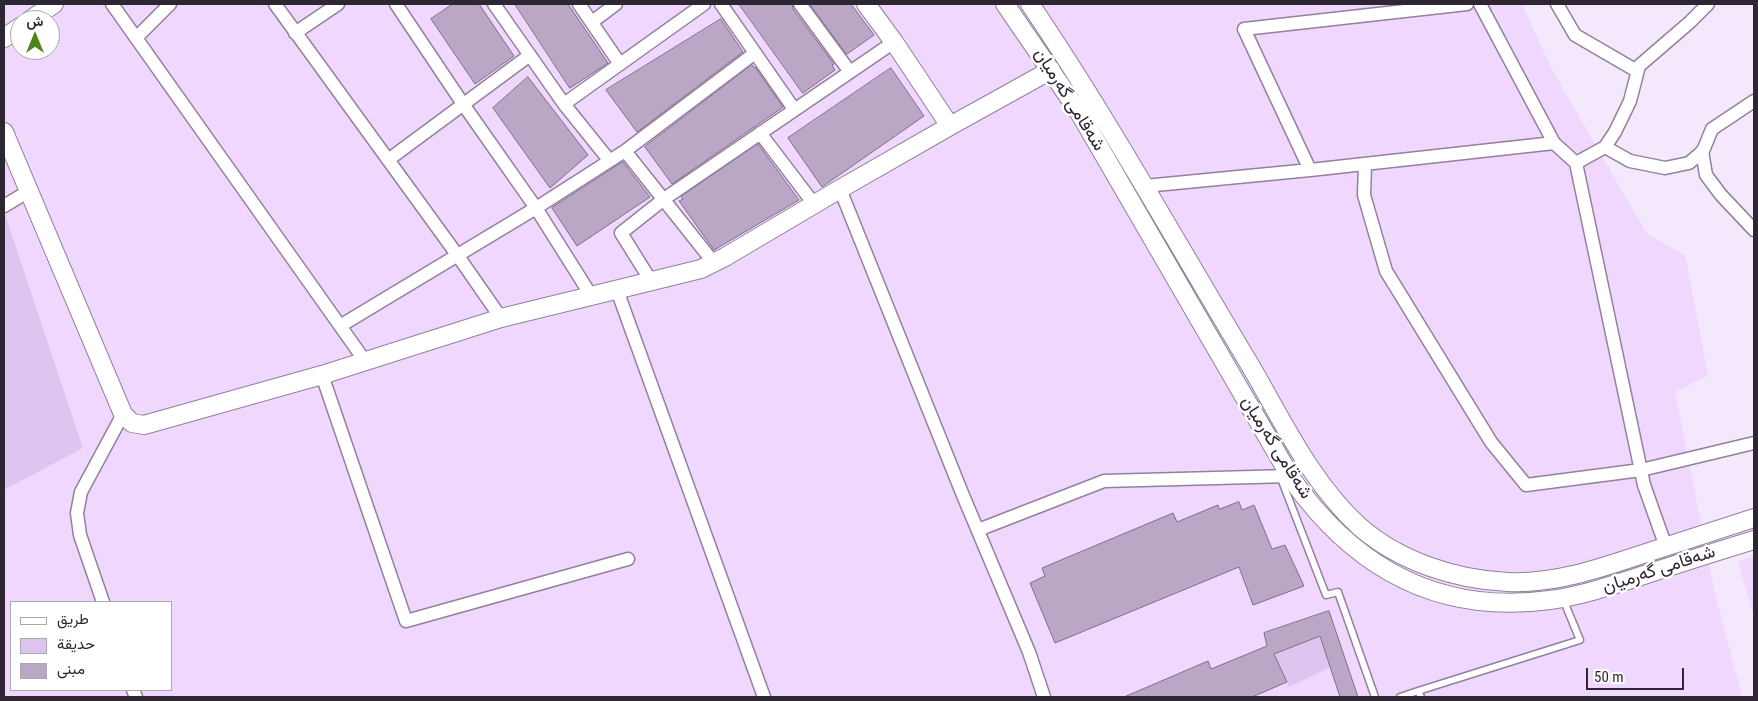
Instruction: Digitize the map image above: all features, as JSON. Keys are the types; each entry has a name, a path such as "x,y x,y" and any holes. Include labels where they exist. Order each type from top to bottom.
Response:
{"main road":[{"path":"866,4 894,42 950,126"},
{"name":"شەقامی گەرمیان","path":"1005,4 1051,70 1098,144 1285,476 1353,547 1371,560 1402,579 1438,592 1472,600 1510,602 1562,598 1615,584 1754,540"},
{"name":"شەقامی گەرمیان","path":"1030,4 1081,81 1145,186 1311,471 1347,515 1384,546 1413,560 1450,572 1492,581 1537,581 1564,577 1602,567 1754,518"},
{"path":"4,132 123,414 132,423 144,425 322,375 501,318 701,269 840,188 1051,70"}],"street":[{"path":"112,4 365,361"},
{"path":"136,38 170,4"},
{"path":"276,4 501,318"},
{"path":"296,33 338,4"},
{"path":"494,4 564,104 609,160"},
{"path":"579,4 620,64"},
{"path":"592,22 616,4"},
{"path":"564,104 704,4"},
{"path":"721,4 794,109"},
{"path":"800,4 850,72"},
{"path":"1310,170 1244,29 1467,4"},
{"path":"1480,4 1554,143 1576,163 1644,485 1666,547"},
{"path":"1557,4 1575,35 1637,71"},
{"path":"1576,163 1605,147 1615,132 1630,101 1637,71 1644,62 1708,4"},
{"path":"402,6 463,104 536,208 592,297"},
{"path":"651,281 621,233 664,199 894,42"},
{"path":"340,326 536,208 625,150 755,53"},
{"path":"388,160 530,55"},
{"path":"1605,147 1630,161 1665,168 1689,164 1702,151 1712,129 1754,101"},
{"path":"760,133 814,204"},
{"path":"1145,186 1365,165 1554,143"},
{"path":"625,150 714,263"},
{"path":"1702,151 1706,175 1721,195 1754,230"},
{"path":"1365,165 1364,194 1386,271 1491,442 1526,485 1641,470 1754,443"},
{"path":"840,188 962,493 1029,652 1044,697"},
{"path":"4,206 29,191"},
{"path":"617,290 764,697"},
{"path":"322,375 406,621 628,559"},
{"path":"103,601 80,535 77,513 81,492 123,414"},
{"path":"978,530 1104,481 1285,476"}],"lane":[{"path":"1285,476 1326,595 1338,592 1375,697"},
{"path":"1400,697 1420,694 1580,640 1562,598"}],"shaded area":[{"path":"4,4 1522,4 1551,68 1647,234 1685,255 1708,375 1675,392 1715,594 1742,697 4,697 4,490 83,448 4,211"},
{"path":"1754,556 1754,616 1738,561"}],"green space":[{"path":"4,211 83,448 4,490"},
{"path":"1320,636 1330,667 1289,687 1274,654"}],"building":[{"path":"453,4 479,4 514,56 475,84 431,19"},
{"path":"515,4 568,4 608,63 570,88"},
{"path":"739,4 792,4 793,9 834,64 832,65 835,70 803,93"},
{"path":"810,4 851,4 874,35 847,54"},
{"path":"721,19 743,52 637,132 606,90"},
{"path":"752,65 783,107 672,184 645,147"},
{"path":"891,68 924,116 822,187 788,138"},
{"path":"528,77 588,155 550,188 493,108"},
{"path":"758,144 799,200 714,250 679,201 683,199 681,197"},
{"path":"623,162 650,197 577,246 552,208"},
{"path":"1239,502 1242,510 1254,505 1272,549 1285,545 1304,586 1253,605 1239,567 1055,643 1030,583 1045,576 1042,568 1173,513 1177,522 1218,505 1219,509"},
{"path":"1329,611 1358,697 1340,697 1320,636 1274,654 1287,682 1252,697 1124,697 1208,661 1211,669 1267,646 1264,633"}]}
